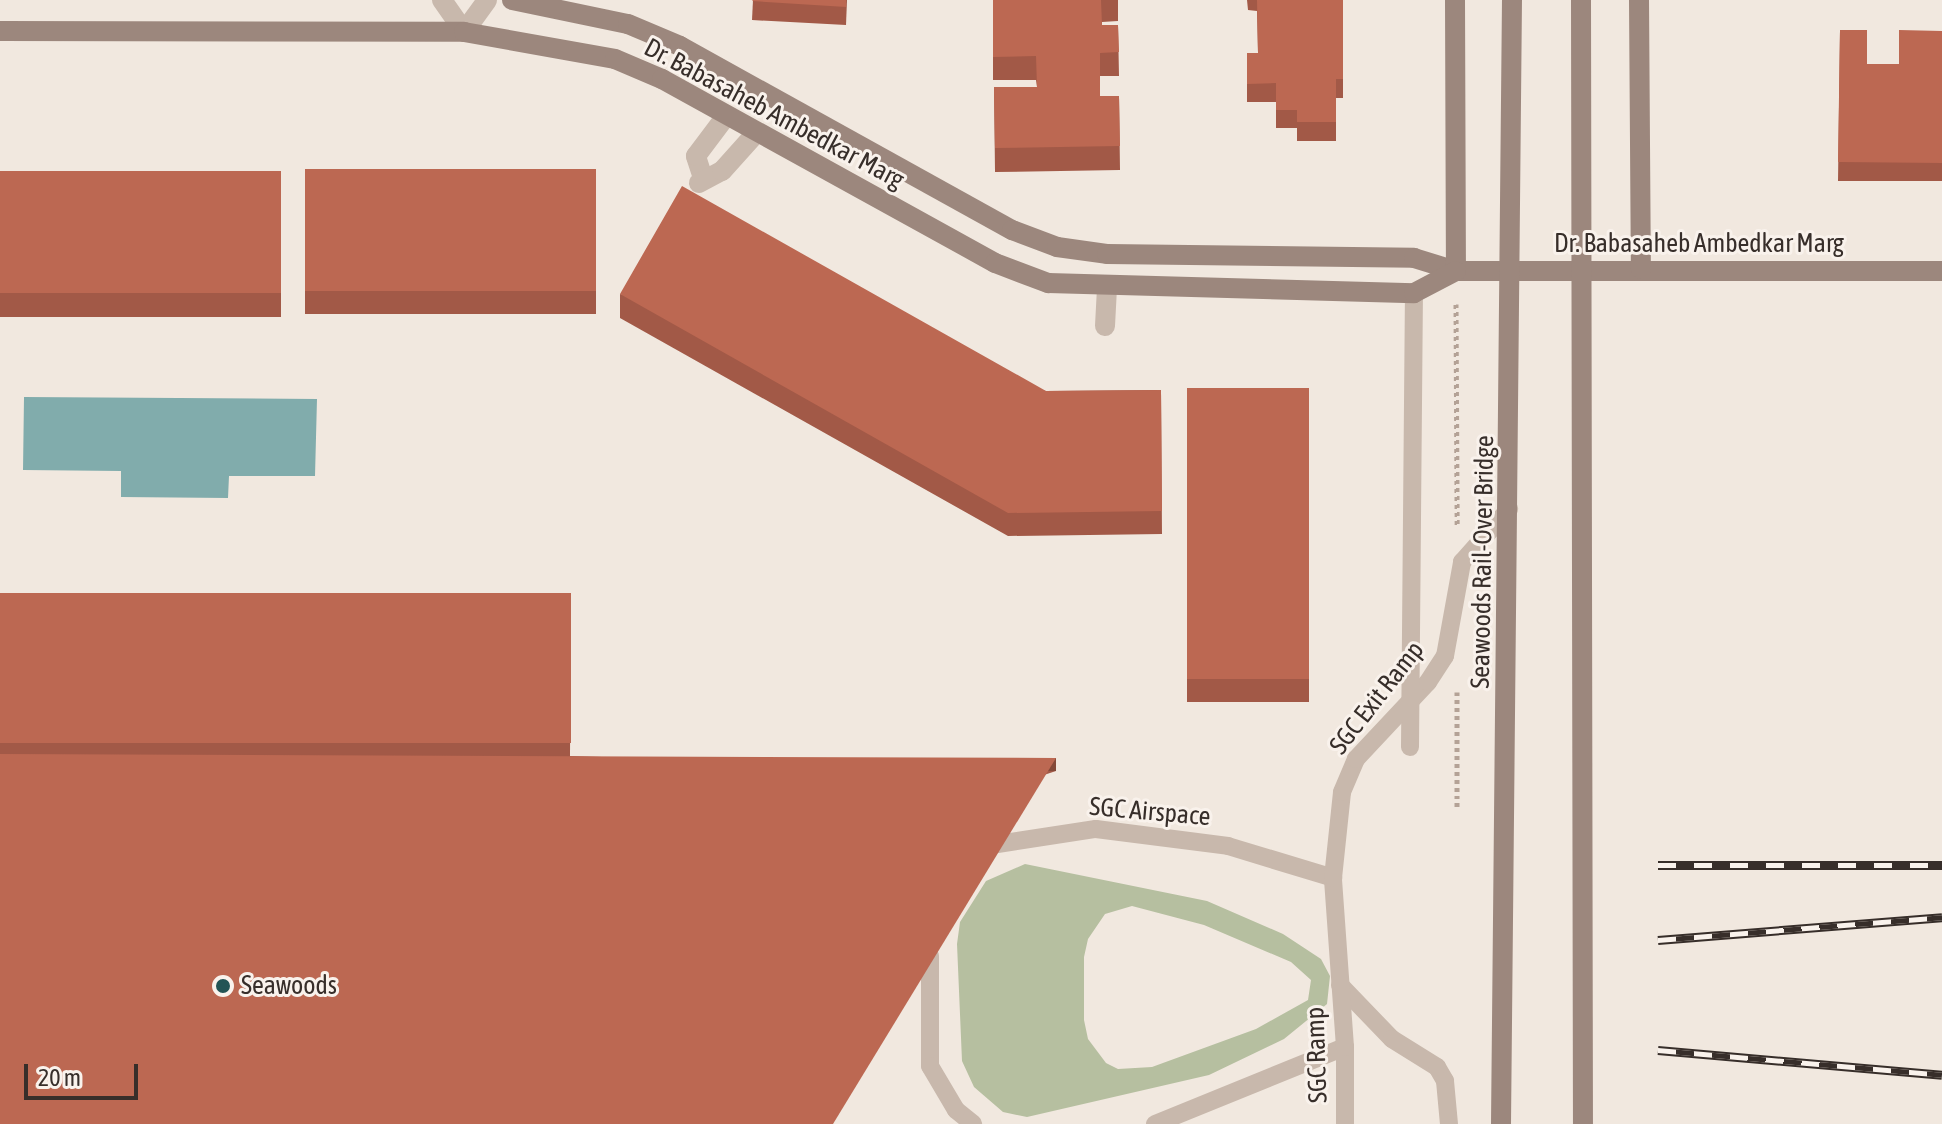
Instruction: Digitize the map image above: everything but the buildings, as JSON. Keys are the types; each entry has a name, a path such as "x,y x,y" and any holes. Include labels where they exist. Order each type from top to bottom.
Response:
{"street":[{"path":"442,0 464,32 487,0"},
{"name":"Dr. Babasaheb Ambedkar Marg","path":"512,0 628,24 680,46 1012,230 1057,247 1107,254 1414,258 1456,271 1942,271"},
{"path":"1455,0 1456,271"},
{"name":"Seawoods Rail-Over Bridge","path":"1501,1124 1512,0"},
{"path":"1581,0 1583,1124"},
{"path":"1639,0 1641,269"},
{"name":"Dr. Babasaheb Ambedkar Marg","path":"0,31 464,32 615,59 757,132 995,263 1048,283 1107,288 1414,293 1456,271"},
{"path":"726,116 696,156 701,180 722,171 757,132"},
{"path":"1105,326 1107,288"}],"lane":[{"path":"1410,747 1414,293"},
{"name":"SGC Exit Ramp","path":"1340,985 1333,878 1342,792 1356,759 1428,682 1445,656 1462,562 1509,509"},
{"name":"SGC Airspace","path":"970,858 981,848 1012,839 1096,829 1228,846 1333,878"},
{"path":"930,942 930,1066 938,1086 973,1124"},
{"path":"1340,985 1392,1039 1437,1067 1445,1081 1449,1124"},
{"name":"SGC Ramp","path":"1340,985 1345,1047 1345,1124"},
{"path":"1155,1124 1345,1047"}],"path":[{"path":"1457,772 1457,807"}],"green space":[{"path":"1025,864 1207,901 1283,934 1321,959 1330,976 1327,1004 1284,1039 1209,1075 1027,1117 1003,1112 974,1087 962,1061 957,944 960,922 986,881","holes":["1132,906 1204,925 1291,962 1311,980 1308,1000 1256,1029 1152,1067 1118,1069 1106,1063 1088,1039 1084,1020 1084,957 1088,939 1105,914"]}],"water":[{"path":"24,397 317,399 315,476 229,476 228,498 121,497 121,471 23,470"}],"railway":[{"path":"1658,865 1942,865"},
{"path":"1658,940 1942,917"},
{"path":"1658,1050 1942,1075"}],"place":[{"name":"Seawoods","path":"223,986"}]}
